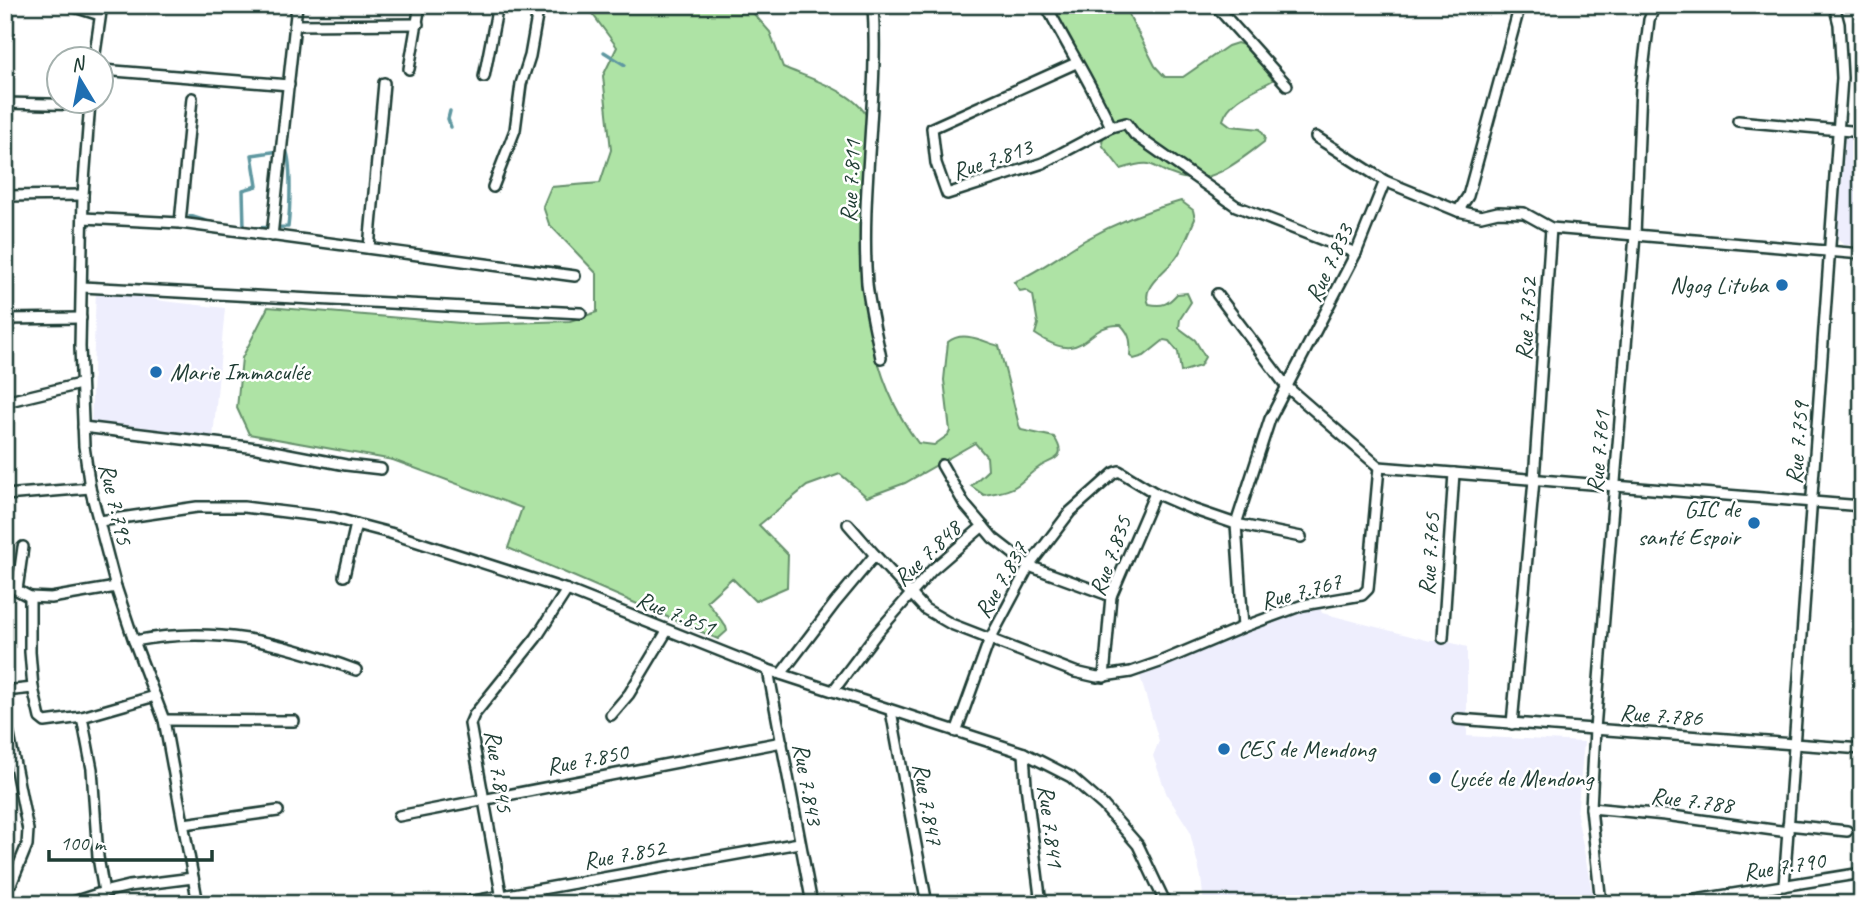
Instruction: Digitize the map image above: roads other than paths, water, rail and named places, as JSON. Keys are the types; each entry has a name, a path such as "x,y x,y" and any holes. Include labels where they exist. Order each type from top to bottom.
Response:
{"street":[{"path":"68,5 101,10 96,46"},
{"path":"272,236 297,5"},
{"path":"409,69 420,5"},
{"path":"484,77 498,5"},
{"path":"493,187 515,130 521,85 532,49 539,5"},
{"name":"Rue 7.811","path":"873,5 872,123 866,219 867,285 881,358"},
{"path":"1046,5 1099,100 1111,127 1126,123 1135,135 1236,206 1356,253"},
{"path":"1215,5 1287,85"},
{"name":"Rue 7.761","path":"1601,904 1591,808 1595,729 1635,235 1641,87 1649,20 1655,5"},
{"name":"Rue 7.759","path":"1784,886 1842,78 1839,24 1834,5"},
{"path":"1458,211 1468,196 1517,16"},
{"path":"295,25 418,23"},
{"name":"Rue 7.813","path":"1076,63 932,128 936,163 947,194 1043,163 1111,127"},
{"path":"116,71 289,85"},
{"path":"369,248 384,83"},
{"path":"180,223 192,98"},
{"path":"5,103 46,103"},
{"name":"Rue 7.795","path":"89,116 83,195 80,384 90,488 116,587 164,720 198,904"},
{"path":"1738,121 1862,131"},
{"path":"1316,137 1385,181 1458,211 1481,216 1498,212 1524,213 1551,228 1862,254"},
{"name":"Rue 7.833","path":"1243,627 1236,524 1270,419 1318,331 1356,253 1385,181"},
{"path":"5,196 83,195"},
{"path":"83,218 180,223 575,276"},
{"name":"Rue 7.752","path":"1512,724 1534,480 1551,228"},
{"path":"82,287 581,313"},
{"path":"1217,294 1287,387 1379,467 1862,506"},
{"path":"5,319 81,318"},
{"path":"5,402 80,384"},
{"path":"83,427 257,447 345,465 381,469"},
{"path":"942,465 965,505 983,526"},
{"name":"Rue 7.767","path":"848,524 925,609 989,641 1075,672 1104,677 1131,672 1160,662 1243,627 1303,606 1362,595 1368,589 1379,467"},
{"name":"Rue 7.837","path":"956,732 989,641 1029,566 1070,512 1119,471 1155,493"},
{"name":"Rue 7.765","path":"1443,638 1454,473"},
{"path":"5,495 90,488"},
{"path":"1155,493 1236,524 1301,537"},
{"name":"Rue 7.835","path":"1104,677 1111,596 1155,493"},
{"name":"Rue 7.851","path":"100,521 197,508 233,507 285,512 356,524 567,590 768,670 1024,753 1071,776 1111,814 1138,845 1166,904"},
{"path":"344,576 356,524"},
{"name":"Rue 7.848","path":"833,691 876,634 932,570 983,526 993,538 1029,566 1111,596"},
{"path":"23,547 17,590 30,597 51,598 116,587"},
{"path":"781,674 876,555"},
{"name":"Rue 7.845","path":"502,900 470,724 474,715 536,638 567,590"},
{"path":"30,597 33,688 40,718 45,722 82,717 155,696"},
{"path":"611,715 629,695 667,631"},
{"path":"134,641 195,635 236,636 304,650 356,670"},
{"name":"Rue 7.843","path":"768,670 812,904"},
{"path":"5,691 33,688"},
{"name":"Rue 7.847","path":"891,711 927,904"},
{"path":"5,715 28,830 27,845 12,882"},
{"path":"82,717 92,769 104,892"},
{"name":"Rue 7.786","path":"1458,719 1862,749"},
{"path":"164,720 294,721"},
{"name":"Rue 7.850","path":"399,816 782,742"},
{"name":"Rue 7.841","path":"1024,753 1040,903"},
{"name":"Rue 7.788","path":"1591,808 1788,828 1847,831"},
{"path":"184,824 278,811"},
{"name":"Rue 7.852","path":"457,904 502,900 799,843"},
{"name":"Rue 7.790","path":"1671,904 1862,873"},
{"path":"67,904 129,886 192,878"}],"waterway":[{"path":"604,52 625,65"},
{"path":"450,111 448,119 451,127"},
{"path":"243,228 244,228 255,228 288,227 290,176 286,150 252,155 257,186 243,190 244,228"},
{"path":"190,216 215,224"}],"place":[{"name":"Ngog Lituba","path":"1782,285"},
{"name":"Marie Immaculée","path":"156,372"},
{"name":"GIC de santé Espoir","path":"1754,523"},
{"name":"CES de Mendong","path":"1224,749"},
{"name":"Lycée de Mendong","path":"1435,778"}]}
